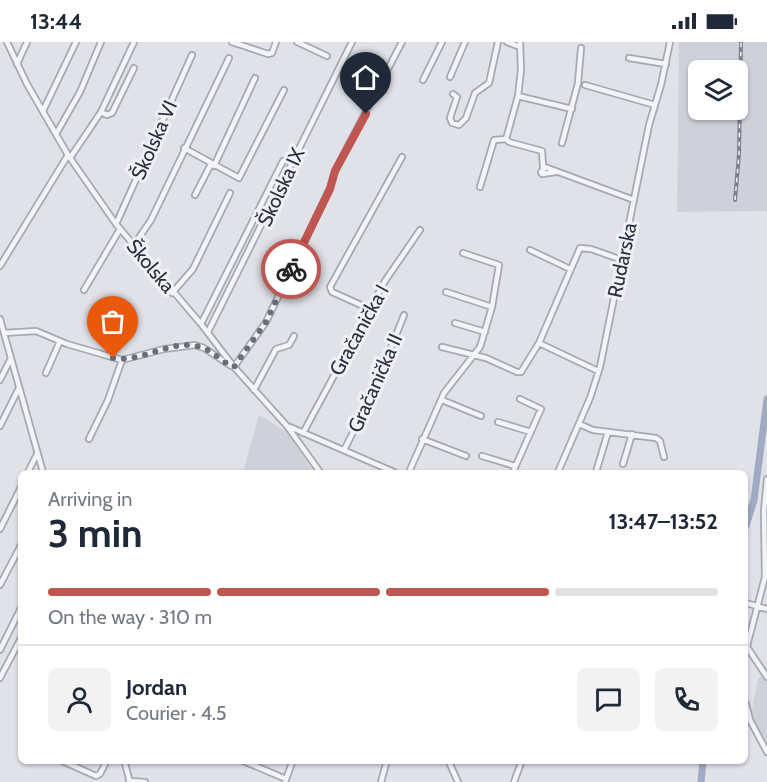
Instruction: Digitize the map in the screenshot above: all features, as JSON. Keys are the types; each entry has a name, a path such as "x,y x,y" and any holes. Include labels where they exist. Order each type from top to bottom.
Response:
{"street":[{"name":"Školska","path":"7,42 69,157 116,224 172,293 208,332 234,367 287,426 319,470"},
{"path":"17,64 27,42"},
{"path":"43,111 76,42"},
{"path":"56,134 80,92 101,42"},
{"path":"0,266 69,157 101,112 134,42"},
{"path":"232,42 268,54 272,53 276,42"},
{"path":"297,42 327,56"},
{"name":"Školska IX","path":"208,332 352,42"},
{"path":"4,333 36,331 60,341 122,360 164,349 195,345 204,348 234,367 266,322 330,189 335,171 402,42"},
{"path":"423,80 442,42"},
{"path":"450,77 465,42"},
{"path":"453,94 457,97 457,101 450,118 452,123 459,125 466,118 475,93 489,82 498,42"},
{"path":"506,139 518,96 521,70 520,45 507,42"},
{"name":"Rudarska","path":"559,470 579,424 598,371 670,42"},
{"path":"562,143 578,83 581,48"},
{"name":"Školska VI","path":"116,224 192,55"},
{"path":"134,245 151,220 229,58"},
{"path":"629,58 666,64"},
{"path":"101,112 107,115 112,113 134,68"},
{"path":"195,195 255,78"},
{"path":"585,85 655,105"},
{"path":"184,148 237,179 242,176 284,90"},
{"path":"518,96 572,109"},
{"path":"480,187 494,140 506,139 509,142 542,151 543,167 634,200"},
{"path":"370,309 332,292 330,287 402,157"},
{"path":"201,324 283,161"},
{"path":"172,293 193,269 230,193"},
{"path":"84,290 120,229"},
{"name":"Gračanička I","path":"303,433 385,281 420,230"},
{"path":"442,346 521,372 539,343 580,249 591,249 622,260"},
{"path":"530,250 570,269"},
{"path":"410,470 422,439 442,400 474,356 485,332 492,307 500,267 463,253"},
{"path":"446,292 492,307"},
{"name":"Gračanička II","path":"344,450 374,391 404,315"},
{"path":"0,319 42,470"},
{"path":"455,323 485,332"},
{"path":"254,390 276,349 289,345 294,336"},
{"path":"46,373 60,341"},
{"path":"539,343 598,371"},
{"path":"0,380 11,358"},
{"path":"89,440 108,400 122,360"},
{"path":"0,426 19,388"},
{"path":"514,470 540,407 520,399"},
{"path":"442,400 481,416"},
{"path":"498,422 531,432"},
{"path":"579,424 608,432 632,434 660,441 664,457"},
{"path":"287,426 389,470"},
{"path":"597,470 608,432"},
{"path":"623,464 632,434"},
{"path":"422,439 466,456"},
{"path":"29,470 38,454"},
{"path":"482,456 515,466"},
{"path":"748,641 765,577 764,511 767,479"},
{"path":"0,529 18,493"},
{"path":"0,585 18,551"},
{"path":"748,604 767,609"},
{"path":"0,650 18,614"},
{"path":"0,678 18,644"},
{"path":"748,652 767,677"},
{"path":"748,712 767,752"},
{"path":"69,764 96,776 100,774 105,764"},
{"path":"125,764 129,781 145,782"},
{"path":"250,764 285,780 291,764"},
{"path":"381,782 386,764"},
{"path":"450,764 458,782"},
{"path":"514,782 521,764"}],"shaded area":[{"path":"679,42 767,42 767,211 677,212"},
{"path":"259,415 287,432 313,470 244,470"},
{"path":"765,675 767,677 767,751 750,720 758,678"}],"waterway":[{"path":"748,520 754,500 767,399"},
{"path":"701,782 703,764"}],"railway":[{"path":"735,200 739,154 741,42"}],"way so far":[{"path":"113,358 122,360 135,358 164,349 195,345 204,348 234,367 266,322 291,269"}],"route":[{"path":"291,269 330,189 332,177 366,114"}]}
